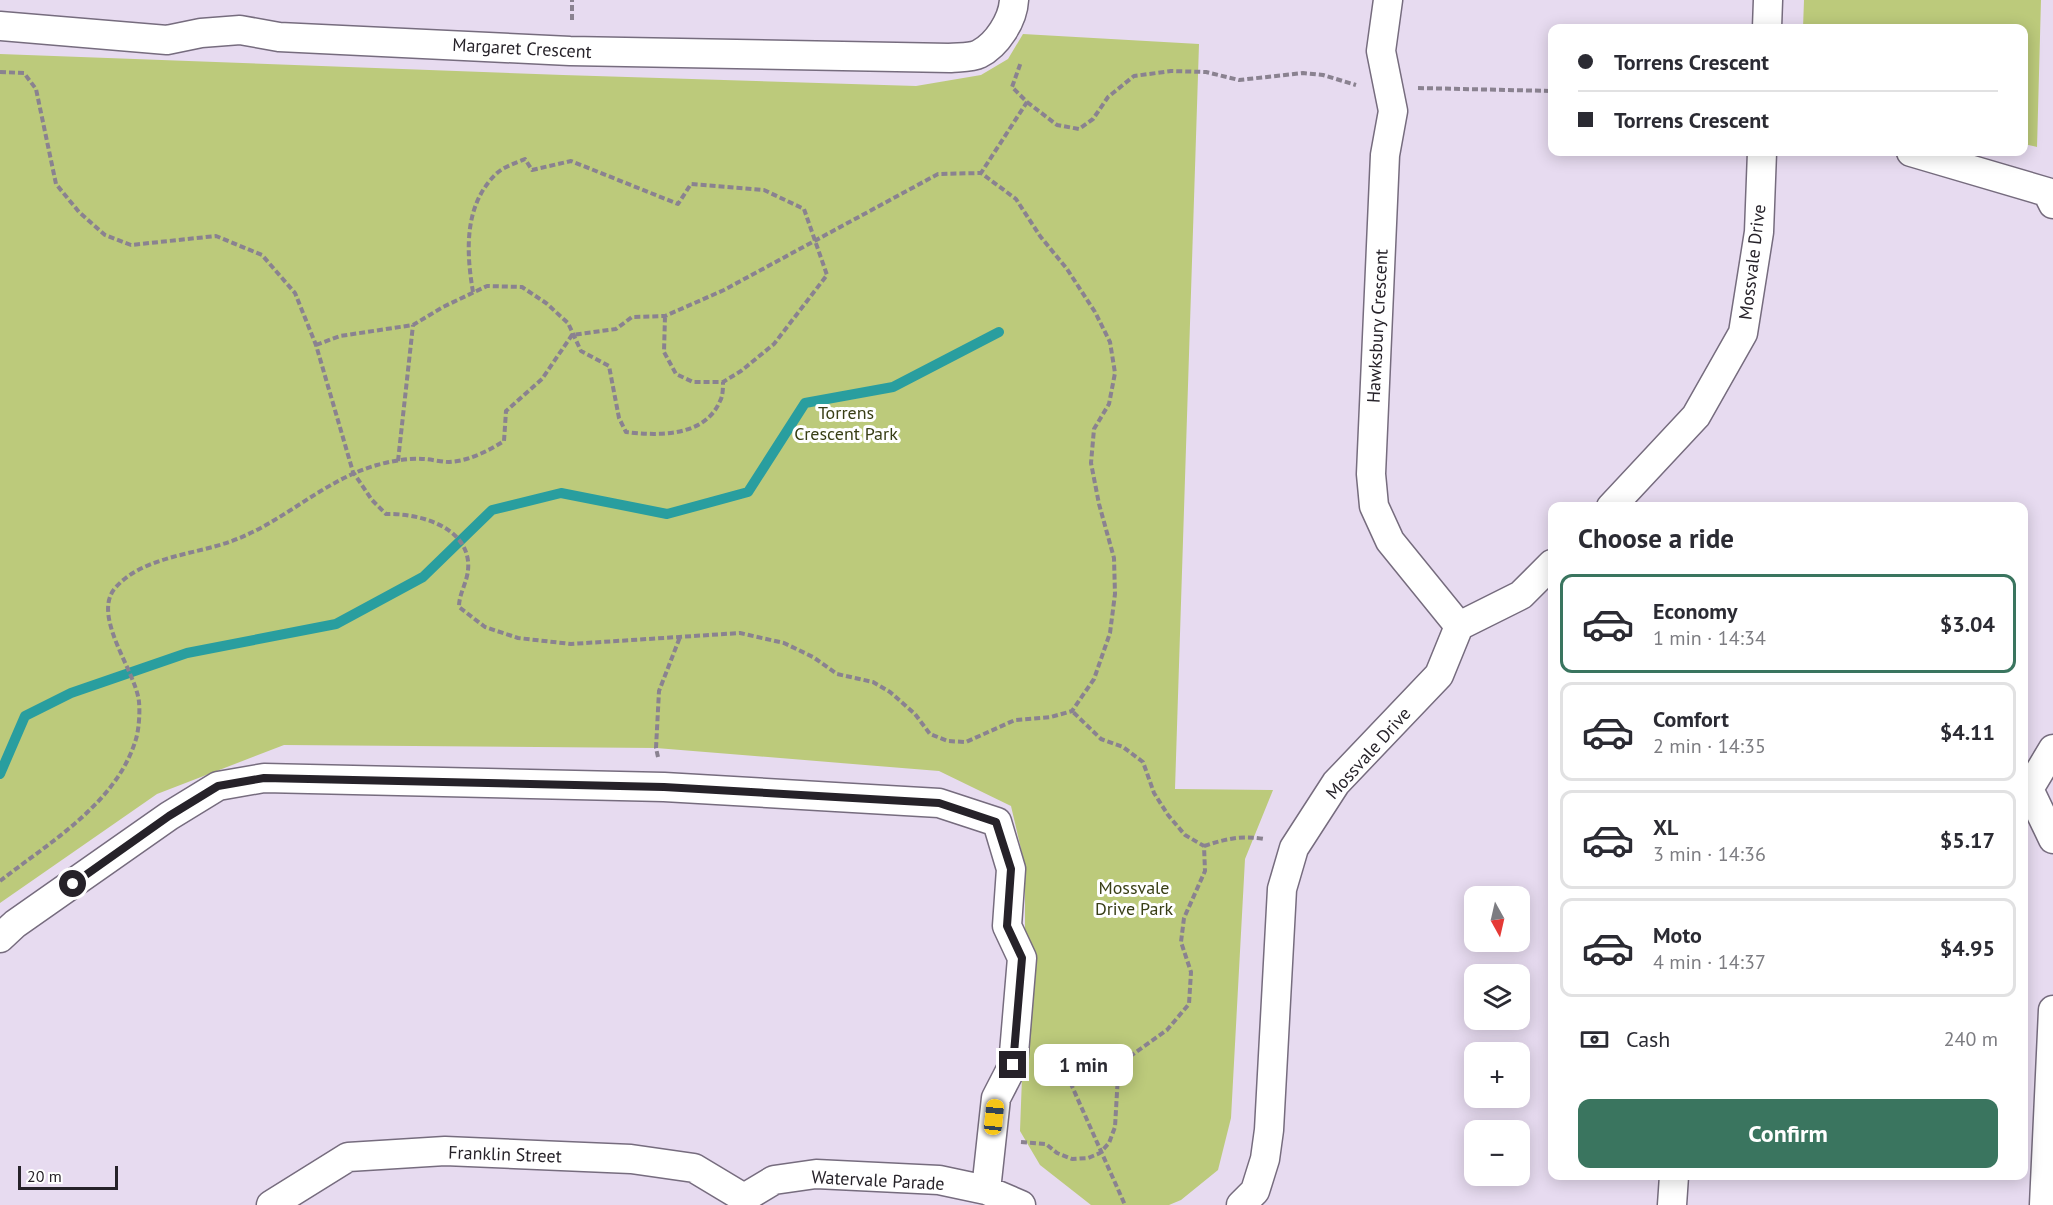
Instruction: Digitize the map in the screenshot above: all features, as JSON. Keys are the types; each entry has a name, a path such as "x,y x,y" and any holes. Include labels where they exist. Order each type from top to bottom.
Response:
{"street":[{"path":"1004,32 1013,12 1014,0"},
{"name":"Hawksbury Crescent","path":"1388,0 1381,51 1393,111 1385,154 1371,474 1374,506 1390,542 1459,626"},
{"path":"1767,24 1768,0"},
{"name":"Margaret Crescent","path":"0,26 167,40 201,33 240,30 279,37 570,51 950,58 978,54 1004,32"},
{"name":"Mossvale Drive","path":"1616,502 1696,416 1743,333 1759,232 1762,156"},
{"path":"1925,156 2051,193"},
{"path":"1459,626 1521,595 1548,568"},
{"name":"Mossvale Drive","path":"1241,1205 1255,1191 1265,1159 1269,1130 1282,890 1294,848 1336,783 1439,675 1459,626"},
{"path":"2028,787 2053,749"},
{"path":"0,938 15,924 169,816 218,786 264,778 664,787 939,803 996,822 1011,869 1007,926 1022,958 1013,1065 996,1098 986,1190"},
{"path":"2028,794 2053,839"},
{"path":"2044,1205 2053,1010"},
{"name":"Franklin Street","path":"271,1205 348,1157 445,1151 631,1159 694,1168 743,1201"},
{"name":"Watervale Parade","path":"743,1201 774,1180 816,1174 939,1180 986,1190 1021,1205"},
{"path":"1672,1205 1674,1180"}],"path":[{"path":"1004,32 1024,51 1012,87 1057,125 1079,129 1094,119 1108,97 1134,76 1171,71 1206,72 1239,80 1303,73 1323,75 1366,88"},
{"path":"0,72 24,73 36,89 56,184 87,219 105,235 130,245 216,236 262,255 295,292 316,345 353,472 372,500 386,514 419,516 442,527 461,541 468,561 466,585 459,599 459,607 485,627 518,638 571,644 740,633 784,643 813,657 837,674 873,682 890,692 915,714 930,734 948,741 966,741 1015,720 1051,717 1072,711 1094,679 1110,633 1115,594 1114,558 1099,504 1091,463 1094,429 1109,404 1116,373 1110,342 1095,312 1067,269 1040,236 1016,199 981,174 938,174 724,290 665,316 632,317 616,329 572,335 542,379 506,411 504,441 482,454 450,462 420,458 398,461 353,472 287,513 231,542 168,559 134,572 114,588 109,605 109,624 139,701 136,738 115,782 75,823 0,881"},
{"path":"1410,88 1548,91"},
{"path":"981,174 982,168 1027,102"},
{"path":"473,292 467,242 477,202 497,173 525,159 532,170 571,161 678,204 691,184 764,190 804,209 826,275 774,344 741,371 723,382 693,382 676,374 664,352 665,316"},
{"path":"316,345 340,336 413,325 486,286 522,287 546,303 568,323 580,351 609,366 616,409 626,432 645,434 682,432 710,416 721,400 723,382"},
{"path":"398,461 413,325"},
{"path":"664,787 657,748 659,692 680,637"},
{"path":"1072,711 1101,739 1123,747 1143,762 1154,793 1167,815 1185,835 1204,846 1229,838 1248,836 1269,840"},
{"path":"1018,1142 1046,1144 1057,1153 1072,1159 1088,1158 1100,1153 1109,1143 1115,1127 1118,1075 1129,1056 1167,1030 1189,1004 1191,972 1181,942 1184,918 1205,871 1204,846"},
{"path":"1117,1081 1089,1080 1071,1084 1125,1205"}],"green space":[{"path":"1804,0 2041,0 2037,147 2028,145 2028,24 1803,24"},
{"name":"Torrens Crescent Park","path":"1023,34 1199,44 1175,789 1273,790 1245,859 1231,1118 1218,1170 1181,1200 1169,1205 1091,1205 1040,1165 1020,1131 1025,997 1025,866 1011,806 939,771 656,748 284,745 157,794 0,903 0,54 916,86 981,75 1008,59"}],"waterway":[{"path":"0,774 25,716 71,693 187,653 336,624 423,577 492,510 561,493 667,514 748,492 805,403 893,387 999,332"}],"route":[{"path":"73,884 169,816 218,786 264,778 664,787 939,803 996,822 1011,869 1007,926 1022,958 1013,1065"}],"park label":[{"name":"Mossvale Drive Park","path":"1134,897"}]}
